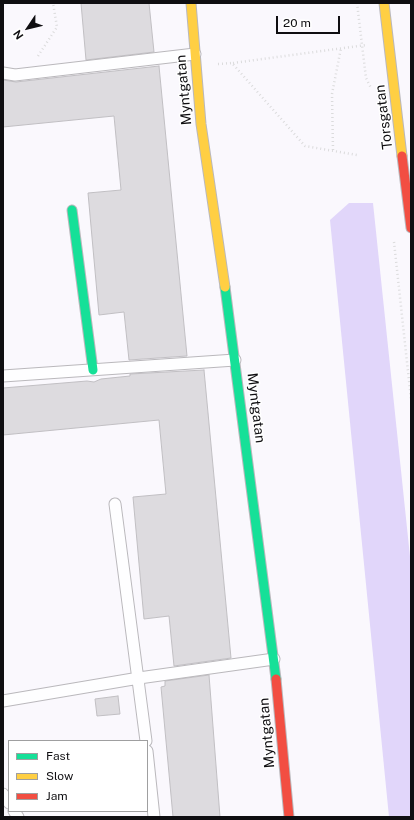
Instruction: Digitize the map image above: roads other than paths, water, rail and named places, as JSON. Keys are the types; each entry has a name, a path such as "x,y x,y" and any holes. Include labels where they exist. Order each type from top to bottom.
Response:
{"street":[{"name":"Myntgatan","path":"191,3 201,124 235,360 274,660 289,817"},
{"name":"Torsgatan","path":"384,3 411,228"},
{"path":"72,210 93,370"}],"lane":[{"path":"3,73 15,75 195,54"},
{"path":"3,376 235,360"},
{"path":"115,504 139,678 146,740"},
{"path":"3,700 139,678 274,660"},
{"path":"148,760 154,817"}]}
